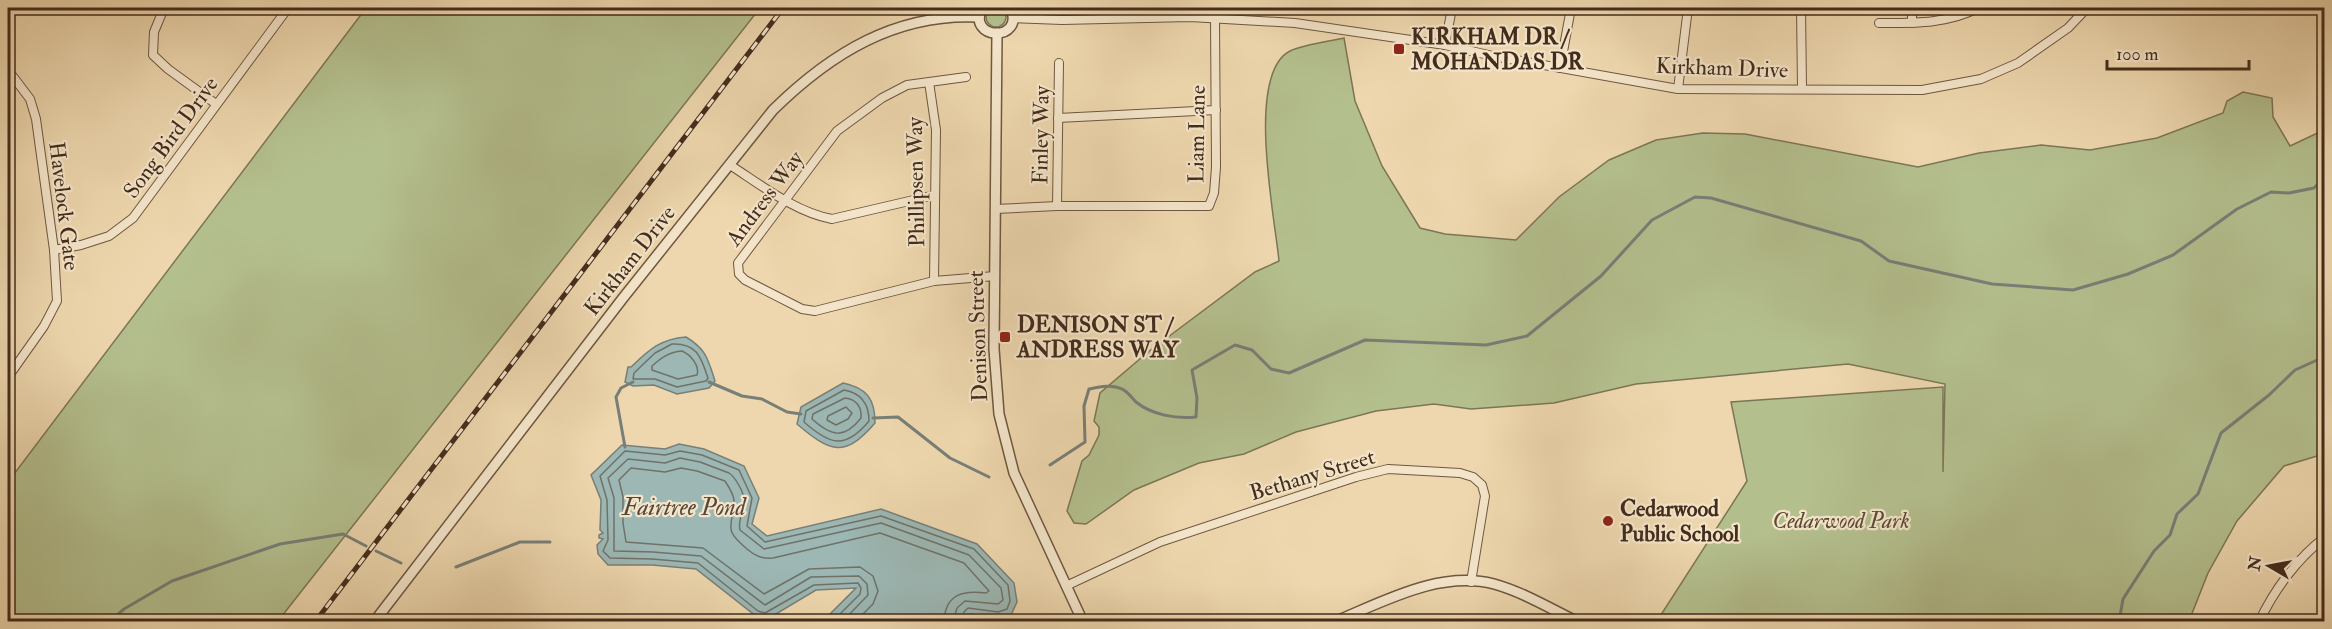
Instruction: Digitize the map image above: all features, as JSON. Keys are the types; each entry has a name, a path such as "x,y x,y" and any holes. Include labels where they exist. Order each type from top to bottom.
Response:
{"street":[{"path":"8,17 14,8"},
{"path":"164,8 154,32 153,55 168,69 216,104"},
{"name":"Song Bird Drive","path":"54,250 81,245 109,236 133,218 288,8"},
{"path":"981,12 983,27 987,31 997,33 1009,28 1013,18 1011,8"},
{"path":"1445,45 1452,8"},
{"path":"1560,68 1571,8"},
{"path":"1678,89 1688,8"},
{"path":"1801,8 1802,88"},
{"path":"1912,8 1912,23"},
{"path":"1879,23 1932,22 1965,14 1978,8"},
{"name":"Kirkham Drive","path":"1013,18 1062,20 1215,18 1295,23 1445,45 1678,89 1922,90 1981,79 2018,63 2068,28 2087,8"},
{"name":"Kirkham Drive","path":"374,621 623,298 773,110 816,71 845,51 887,32 933,18 981,12"},
{"name":"Liam Lane","path":"1058,206 1209,206 1214,193 1216,167 1215,18"},
{"name":"Denison Street","path":"997,33 996,383 1006,446 1014,473 1083,621"},
{"name":"Finley Way","path":"1058,206 1059,63"},
{"name":"Havelock Gate","path":"8,70 30,99 36,119 54,250 57,301 45,326 8,377"},
{"name":"Andress Way","path":"966,77 907,85 882,98 837,131 738,263 739,274 802,309 815,311 934,280 995,276"},
{"name":"Phillipsen Way","path":"929,82 936,130 934,280"},
{"path":"1058,118 1216,110"},
{"path":"730,165 784,199 818,216 832,219 935,195"},
{"path":"995,209 1058,206"},
{"name":"Bethany Street","path":"1066,586 1160,542 1356,477 1388,469 1460,473 1473,477 1482,485 1485,496 1471,582"},
{"path":"2259,621 2267,603 2307,552 2325,538"},
{"path":"1334,621 1422,587 1471,582 1493,584 1578,621"}],"green space":[{"path":"996,7 1003,10 1006,17 1003,24 996,27 989,24 986,17 989,10"},
{"path":"366,8 760,8 278,621 8,621 8,482"},
{"name":"Cedarwood Park","path":"1344,38 1355,101 1382,166 1420,228 1445,234 1516,240 1559,197 1609,160 1656,140 1703,133 1745,134 1918,167 1979,153 2041,145 2090,150 2157,138 2223,113 2227,101 2243,92 2272,98 2273,117 2290,146 2324,130 2324,454 2284,466 2237,521 2208,573 2189,621 1657,621 1747,481 1731,402 1943,387 1943,472 1945,384 1848,364 1636,384 1554,403 1471,409 1434,404 1376,411 1296,432 1244,454 1199,463 1134,490 1086,524 1074,523 1067,511 1082,461 1089,455 1099,435 1099,427 1094,421 1100,393 1148,352 1255,272 1279,261 1266,148 1269,87 1276,65 1290,51"}],"water":[{"path":"686,337 702,350 708,361 715,381 709,388 677,394 654,385 633,386 625,382 628,367 631,367 649,351 669,340"},
{"path":"843,383 858,388 868,396 873,407 875,423 854,442 837,448 819,441 797,424 801,407"},
{"name":"Fairtree Pond","path":"679,444 704,449 744,466 759,498 752,524 767,536 881,509 977,544 1014,583 1017,602 1011,615 999,618 970,614 965,622 823,621 856,588 816,590 766,620 756,616 696,569 652,565 608,565 598,554 597,545 603,539 599,538 599,535 603,533 600,530 601,500 591,475 622,445 665,449"}],"waterway":[{"path":"1050,465 1085,442 1084,406 1089,389 1106,386 1118,387 1126,391 1136,402 1157,413 1172,417 1196,417 1197,398 1192,370 1235,345 1252,350 1271,369 1289,373 1365,340 1486,345 1527,336 1601,276 1652,220 1695,197 1711,198 1861,241 1889,261 1992,284 2073,290 2128,274 2173,255 2237,209 2271,192 2289,193 2314,188 2324,178"},
{"path":"2119,622 2123,599 2154,551 2170,535 2177,514 2198,494 2221,433 2269,395 2295,370 2324,357"},
{"path":"625,447 616,397 621,388 633,382"},
{"path":"709,382 742,396 762,399 787,412 801,414"},
{"path":"873,418 898,417 950,458 989,477"},
{"path":"109,622 124,609 172,581 280,544 343,534 366,546"},
{"path":"456,567 520,542 550,542"},
{"path":"376,551 401,563"}],"railway":[{"path":"315,622 783,8"}],"place":[{"name":"KIRKHAM DR / MOHANDAS DR","path":"1399,49"},
{"name":"DENISON ST / ANDRESS WAY","path":"1005,337"},
{"name":"Cedarwood Public School","path":"1608,521"}]}
